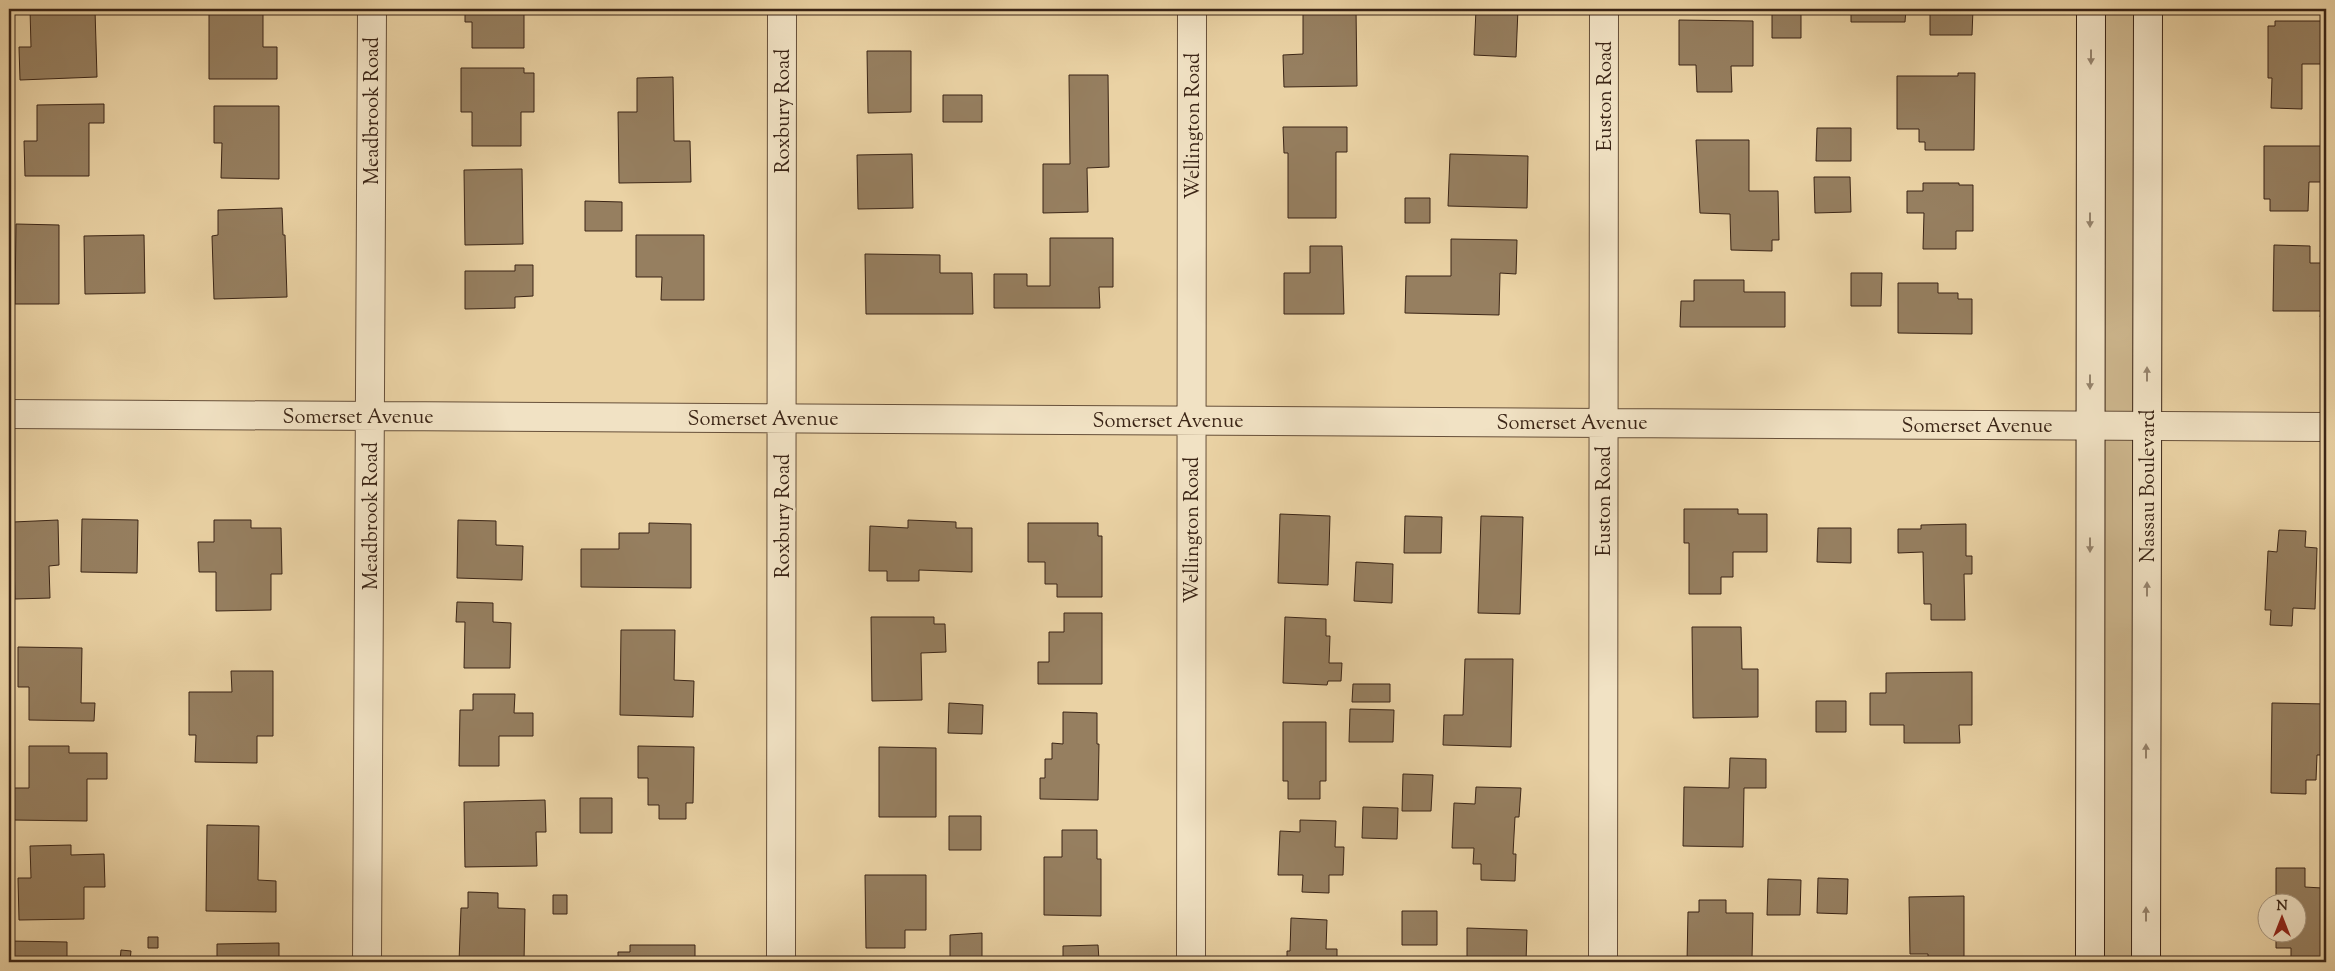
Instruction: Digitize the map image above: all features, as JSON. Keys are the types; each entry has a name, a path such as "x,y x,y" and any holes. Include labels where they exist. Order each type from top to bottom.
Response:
{"street":[{"name":"Meadbrook Road","path":"367,962 372,9"},
{"name":"Roxbury Road","path":"781,962 782,9"},
{"name":"Wellington Road","path":"1191,962 1192,9"},
{"name":"Euston Road","path":"1603,962 1604,9"},
{"path":"2090,962 2091,9"},
{"name":"Nassau Boulevard","path":"2146,962 2148,9"},
{"name":"Somerset Avenue","path":"9,414 2326,427"}],"shaded area":[{"path":"2095,9 2148,9 2147,962 2095,962"}],"building":[{"path":"30,9 95,10 97,77 20,80 19,47 31,47"},
{"path":"205,9 263,9 263,47 277,47 277,79 209,79 209,12 205,12"},
{"path":"465,9 524,9 524,48 472,48 472,22 465,22"},
{"path":"1303,9 1356,9 1357,86 1284,87 1283,55 1303,54"},
{"path":"1476,9 1518,9 1516,57 1474,55"},
{"path":"1772,9 1801,9 1801,38 1772,38"},
{"path":"1851,9 1906,9 1905,22 1851,22"},
{"path":"1930,9 1973,9 1972,35 1930,35"},
{"path":"1679,20 1753,21 1753,66 1731,66 1732,92 1697,92 1696,65 1679,65"},
{"path":"2275,21 2326,21 2326,64 2302,64 2302,109 2271,108 2272,78 2268,78 2268,26 2275,26"},
{"path":"867,51 911,51 911,112 868,113"},
{"path":"461,68 524,68 524,73 534,73 534,112 521,112 521,146 472,146 472,112 461,112"},
{"path":"1958,73 1975,73 1974,150 1925,150 1925,142 1919,142 1919,129 1897,129 1897,76 1958,76"},
{"path":"1069,75 1108,75 1109,167 1087,168 1088,212 1043,213 1043,164 1070,164"},
{"path":"673,77 674,141 690,141 691,182 619,183 618,112 637,112 637,78"},
{"path":"943,95 982,95 982,122 943,122"},
{"path":"104,104 104,123 89,123 89,176 25,176 24,141 37,141 37,105"},
{"path":"214,106 279,106 279,179 221,178 222,143 214,143"},
{"path":"1283,127 1347,127 1347,152 1336,152 1336,218 1288,218 1288,153 1284,153"},
{"path":"1817,128 1851,128 1851,161 1816,161"},
{"path":"1696,140 1749,140 1749,191 1778,191 1779,240 1772,240 1772,251 1731,250 1730,214 1700,213"},
{"path":"2264,146 2326,146 2326,182 2309,182 2308,211 2270,211 2270,199 2264,199"},
{"path":"912,154 913,208 858,209 857,155"},
{"path":"1450,154 1528,156 1527,208 1448,206"},
{"path":"522,169 523,244 465,245 464,170"},
{"path":"1814,177 1850,177 1851,212 1815,213"},
{"path":"1923,183 1973,185 1973,231 1956,231 1956,249 1923,249 1924,213 1907,213 1907,191 1923,191"},
{"path":"1405,198 1430,198 1430,223 1405,223"},
{"path":"585,201 622,202 622,231 585,231"},
{"path":"282,208 287,297 214,299 212,236 218,235 218,210"},
{"path":"16,224 59,225 59,304 15,304"},
{"path":"144,235 145,293 85,294 84,236"},
{"path":"636,235 704,235 704,300 661,300 662,277 636,277"},
{"path":"1050,238 1113,238 1113,287 1099,287 1100,308 994,308 994,274 1027,274 1027,286 1050,286"},
{"path":"1451,239 1517,240 1516,274 1500,273 1499,315 1405,313 1406,276 1451,276"},
{"path":"2274,245 2310,246 2310,263 2326,263 2326,317 2320,317 2321,311 2273,311"},
{"path":"1310,246 1342,246 1344,314 1284,314 1284,273 1310,273"},
{"path":"865,254 940,255 940,273 972,273 973,314 866,314"},
{"path":"515,265 533,265 533,296 515,297 515,308 465,309 465,271 515,271"},
{"path":"1851,273 1882,273 1881,306 1851,306"},
{"path":"1694,280 1744,280 1744,292 1785,292 1785,327 1680,327 1681,301 1694,301"},
{"path":"1898,283 1938,283 1938,293 1958,293 1958,299 1972,299 1972,334 1898,333"},
{"path":"1684,509 1738,509 1738,514 1767,514 1767,552 1733,552 1733,577 1721,577 1721,594 1689,594 1689,543 1684,543"},
{"path":"1280,514 1330,516 1328,585 1278,583"},
{"path":"1405,516 1442,517 1441,553 1404,553"},
{"path":"1481,516 1523,517 1520,614 1478,613"},
{"path":"82,519 138,520 137,573 81,572"},
{"path":"58,520 59,565 49,566 50,598 15,599 13,522"},
{"path":"214,520 251,520 251,528 281,528 282,574 271,574 271,610 216,611 216,572 199,572 198,542 214,542"},
{"path":"458,520 496,521 496,545 523,546 522,580 457,578"},
{"path":"908,520 956,522 956,528 972,528 972,572 919,570 919,581 887,581 887,571 869,571 870,526 908,528"},
{"path":"649,523 691,524 691,588 581,587 581,549 619,549 619,533 649,533"},
{"path":"1028,523 1098,523 1098,536 1102,536 1102,597 1057,597 1057,584 1045,584 1045,562 1028,562"},
{"path":"1966,524 1966,556 1972,556 1972,574 1964,574 1965,620 1931,620 1931,604 1924,604 1923,552 1898,553 1898,529 1921,529 1921,525"},
{"path":"1818,528 1851,528 1851,563 1817,562"},
{"path":"2279,530 2306,531 2305,547 2317,548 2315,609 2293,608 2292,626 2270,625 2271,610 2265,610 2268,551 2277,552"},
{"path":"1356,562 1393,564 1392,603 1354,601"},
{"path":"457,602 493,603 493,622 511,623 510,668 464,668 465,622 456,622"},
{"path":"1064,613 1102,613 1102,684 1038,684 1038,662 1049,662 1049,632 1064,632"},
{"path":"871,617 934,617 934,624 945,624 946,652 921,653 922,700 872,701"},
{"path":"1285,617 1326,619 1326,636 1330,636 1329,663 1342,663 1341,681 1328,681 1327,685 1283,683"},
{"path":"1692,627 1741,627 1742,669 1758,669 1758,717 1693,718"},
{"path":"621,630 675,630 674,680 694,681 693,717 620,715"},
{"path":"18,647 82,648 81,703 95,703 94,721 29,720 29,687 18,687"},
{"path":"1465,659 1513,659 1511,747 1443,745 1444,715 1463,715"},
{"path":"231,671 273,671 273,736 257,736 257,763 195,762 196,735 189,735 189,692 232,692"},
{"path":"1972,672 1972,725 1959,725 1960,743 1904,743 1904,725 1870,725 1870,693 1886,693 1886,673"},
{"path":"1353,684 1390,684 1390,702 1352,702"},
{"path":"473,694 515,694 514,713 533,713 533,736 499,736 499,766 459,766 460,710 473,710"},
{"path":"1816,701 1846,701 1846,732 1816,732"},
{"path":"949,703 983,705 982,734 948,733"},
{"path":"2272,703 2326,704 2326,755 2317,755 2316,780 2306,780 2306,794 2271,793"},
{"path":"1350,709 1394,710 1393,742 1349,742"},
{"path":"1063,712 1097,713 1097,744 1099,744 1098,800 1040,799 1040,778 1045,778 1045,759 1052,759 1052,743 1063,744"},
{"path":"1283,722 1326,722 1326,781 1320,781 1320,799 1288,799 1288,781 1283,781"},
{"path":"29,746 69,746 69,753 107,753 107,779 87,779 87,821 13,820 14,788 29,788"},
{"path":"638,746 694,747 693,803 686,803 686,819 659,819 659,805 648,805 648,778 638,778"},
{"path":"879,747 936,748 936,817 879,817"},
{"path":"1730,758 1766,759 1766,788 1744,788 1743,847 1683,846 1684,787 1729,788"},
{"path":"1403,774 1433,775 1431,811 1402,811"},
{"path":"1476,787 1521,788 1519,817 1515,817 1513,854 1516,854 1515,881 1481,880 1481,864 1473,864 1474,848 1452,848 1454,803 1475,804"},
{"path":"580,798 612,798 612,833 580,833"},
{"path":"545,800 546,832 536,832 537,866 465,867 464,802"},
{"path":"1363,807 1398,808 1397,839 1362,838"},
{"path":"949,816 981,816 981,850 949,850"},
{"path":"1300,820 1336,821 1335,847 1344,847 1343,875 1329,875 1329,893 1302,892 1303,875 1278,875 1280,831 1300,832"},
{"path":"207,825 259,826 258,880 276,881 276,912 206,911"},
{"path":"1062,830 1097,830 1097,859 1101,859 1101,916 1044,915 1044,857 1062,857"},
{"path":"71,845 71,855 104,854 105,887 84,887 84,919 19,920 18,878 31,878 30,846"},
{"path":"2276,868 2305,868 2305,887 2322,888 2322,905 2326,905 2326,931 2322,931 2322,962 2291,962 2291,948 2276,948 2276,944 2308,944 2308,894 2276,894"},
{"path":"865,875 926,875 926,930 905,930 905,948 866,948"},
{"path":"1818,878 1848,879 1847,914 1817,913"},
{"path":"1768,879 1801,880 1800,915 1767,915"},
{"path":"468,892 498,893 498,908 525,909 524,962 459,962 461,908 468,908"},
{"path":"553,895 567,895 567,914 553,914"},
{"path":"1964,896 1964,962 1928,962 1928,954 1910,954 1909,897"},
{"path":"1699,900 1726,900 1726,913 1753,913 1752,959 1729,959 1729,962 1687,962 1688,912 1699,912"},
{"path":"1402,911 1437,911 1437,945 1402,945"},
{"path":"1291,918 1327,920 1326,949 1337,949 1337,962 1287,962 1287,951 1290,951"},
{"path":"1467,928 1527,930 1526,962 1467,962"},
{"path":"982,933 982,962 950,962 950,935"},
{"path":"148,937 158,937 158,948 148,948"},
{"path":"10,941 67,942 67,962 10,962"},
{"path":"279,943 279,962 217,962 217,944"},
{"path":"630,945 695,945 695,962 618,962 618,952 630,952"},
{"path":"1098,945 1099,960 1101,962 1063,962 1063,946"},
{"path":"121,950 131,951 130,961 120,961"}]}
